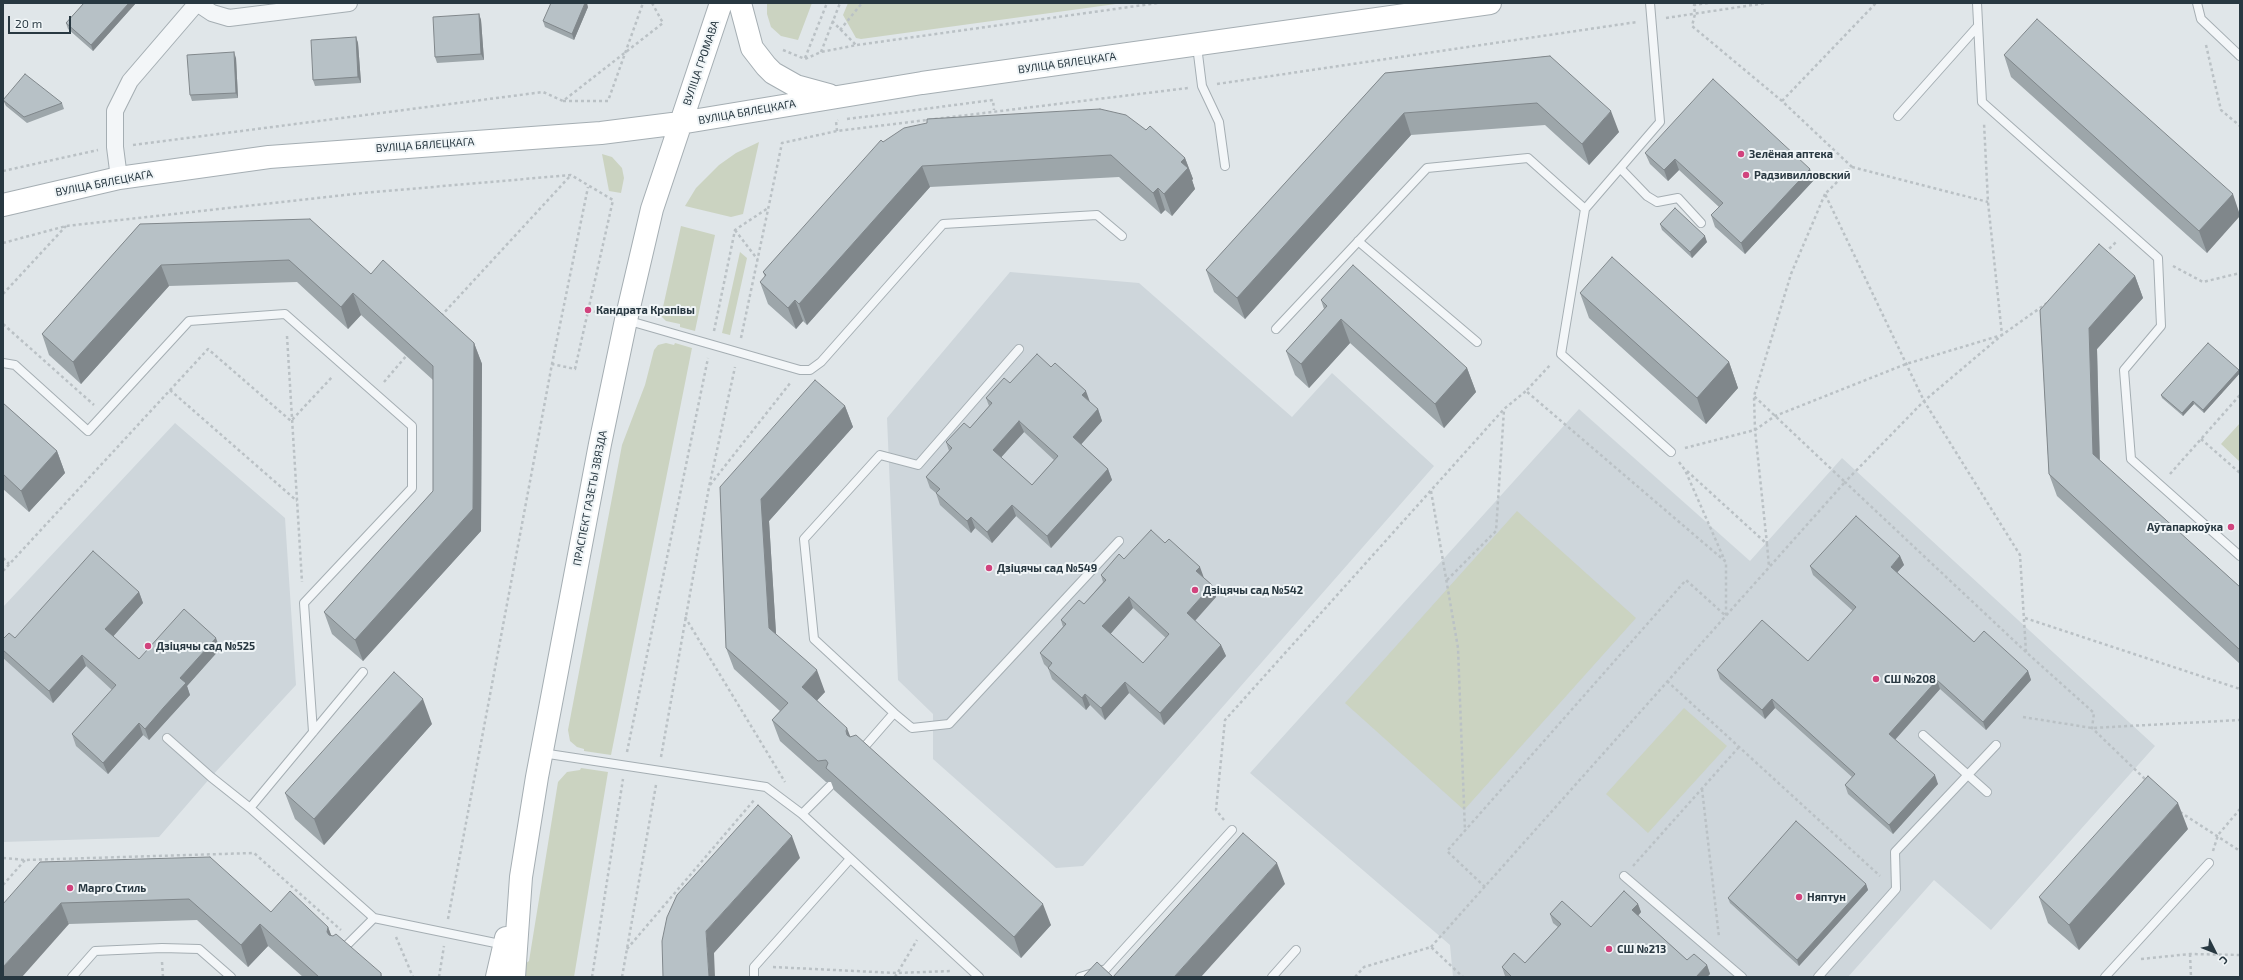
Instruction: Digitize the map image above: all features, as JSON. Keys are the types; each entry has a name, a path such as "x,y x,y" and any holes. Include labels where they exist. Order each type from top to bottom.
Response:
{"street":[{"path":"119,178 114,147 116,111 130,81 197,3 212,13 229,18 349,3"},
{"name":"ВУЛІЦА ГРОМАВА","path":"680,123 721,3"},
{"path":"740,3 752,48 773,73 796,86 836,97"},
{"name":"ВУЛІЦА БЯЛЕЦКАГА","path":"3,205 119,178 270,157 601,133 680,123 836,97 1197,44 1490,3"},
{"name":"ПРАСПЕКТ ГАЗЕТЫ ЗВЯЗДА","path":"497,977 510,946 542,753 600,444 626,320 652,209 680,123"},
{"name":"ПРАСПЕКТ ГАЗЕТЫ ЗВЯЗДА","path":"510,946 514,977"}],"lane":[{"path":"1650,3 1660,122 1585,209 1561,354 1671,452"},
{"path":"1977,3 1982,102 2158,258 2161,326 2124,370 2131,459 2240,556"},
{"path":"2197,3 2201,19 2240,56"},
{"path":"1898,116 1978,26"},
{"path":"1197,44 1202,86 1219,122 1225,166"},
{"path":"1276,329 1427,168 1528,158 1585,209"},
{"path":"1621,169 1647,196 1657,202 1678,198 1701,223"},
{"path":"626,320 800,370 810,370 820,362 943,224 1097,215 1122,236"},
{"path":"1358,241 1477,342"},
{"path":"3,363 15,365 88,431 189,321 286,314 345,364 412,426 412,488 304,603 313,732"},
{"path":"1019,349 918,465 880,455 804,539 814,639 912,728 949,724 1119,540"},
{"path":"250,808 363,672"},
{"path":"860,753 894,713"},
{"path":"1923,736 1969,774 1987,792"},
{"path":"167,738 211,777 250,808 374,918 510,946"},
{"path":"1818,977 1896,890 1895,852 1996,746"},
{"path":"542,753 766,787 802,814 979,977"},
{"path":"802,814 830,786"},
{"path":"1080,977 1106,969 1232,830"},
{"path":"754,977 754,966 850,858"},
{"path":"2105,977 2209,863"},
{"path":"1624,876 1722,958 1742,977"},
{"path":"340,952 374,918"},
{"path":"72,977 96,951 162,948 199,950 230,977"},
{"path":"1272,977 1296,950"}],"path":[{"path":"3,171 114,147 543,92 563,101 608,101 643,3"},
{"path":"563,101 663,23 652,3"},
{"path":"805,59 827,3"},
{"path":"820,52 840,3"},
{"path":"840,30 862,3"},
{"path":"780,50 805,59 820,52 857,45 1158,3"},
{"path":"1708,3 1694,5 1695,14 1692,26 1782,101 1852,167 1988,202"},
{"path":"622,977 709,487 782,143 837,130 1202,86 1766,3"},
{"path":"1782,101 1876,3"},
{"path":"2201,19 2221,110 2240,126"},
{"path":"832,21 857,45"},
{"path":"837,130 836,121 993,100 994,110"},
{"path":"1982,102 1988,202 2002,335"},
{"path":"1769,567 1755,430 1754,396 1791,274 1825,194 1852,167"},
{"path":"440,317 571,175"},
{"path":"3,243 66,226 363,193 571,175 612,200 575,369 552,364"},
{"path":"439,977 446,932 552,364 588,186"},
{"path":"1825,194 1924,402 2020,555 2026,652"},
{"path":"592,977 624,766 735,230 768,208"},
{"path":"3,294 66,226"},
{"path":"735,230 758,260"},
{"path":"2100,258 2127,231"},
{"path":"2158,258 2203,282 2240,273"},
{"path":"1356,977 1364,968 1431,947 1845,482 1924,402 2002,335 2050,301"},
{"path":"286,314 291,421 298,501 304,603"},
{"path":"3,324 104,414"},
{"path":"1767,544 1685,470 1671,452 1755,430 1775,416 1906,364 2002,335"},
{"path":"3,571 208,349 291,421"},
{"path":"1232,830 1216,810 1225,720 1504,409 1526,391 1561,354"},
{"path":"375,393 407,355"},
{"path":"291,421 345,364"},
{"path":"709,487 800,370"},
{"path":"170,390 298,501"},
{"path":"1526,391 1726,562"},
{"path":"2160,485 2240,395"},
{"path":"1754,396 2026,652 2094,712 2092,728"},
{"path":"1446,580 1496,531 1504,409"},
{"path":"2201,439 2240,473"},
{"path":"1685,470 1726,562 1726,616"},
{"path":"1431,490 1458,648 1465,831"},
{"path":"3,558 9,564"},
{"path":"1485,887 1447,851 1686,580 1726,616"},
{"path":"685,616 787,785"},
{"path":"2025,618 2240,690"},
{"path":"1667,681 1896,890"},
{"path":"2023,717 2092,728 2240,720"},
{"path":"2092,728 2149,783"},
{"path":"1624,876 1739,746"},
{"path":"626,949 766,787"},
{"path":"1702,789 1722,958"},
{"path":"2209,863 2218,835 2240,809"},
{"path":"2178,810 2218,835 2240,851"},
{"path":"3,858 25,860 254,853 352,940"},
{"path":"3,884 25,860"},
{"path":"389,922 413,977"},
{"path":"895,977 896,973 925,927"},
{"path":"1431,947 1463,977"},
{"path":"2190,954 2191,977"},
{"path":"2119,962 2190,954 2240,955"},
{"path":"754,966 896,973 972,970"}],"shaded area":[{"path":"1010,272 1139,283 1292,417 1332,373 1434,466 1083,866 1056,868 933,759 933,714 898,680 887,418"},
{"path":"1579,409 1750,561 1842,458 2155,746 1991,930 1934,880 1848,977 1453,977 1450,945 1250,773"},
{"name":"Дзіцячы сад №525","path":"175,423 285,518 296,685 211,777 159,837 3,842 3,607"}],"green space":[{"path":"767,3 812,3 798,40 781,36 771,27 767,14"},
{"path":"848,3 1123,3 861,39 856,38 843,15"},
{"path":"759,142 743,214 731,217 685,206 696,188 719,165 736,153"},
{"path":"602,154 612,157 622,168 624,178 621,193 609,191"},
{"path":"681,226 715,235 695,331 680,327 680,324 666,321 661,316"},
{"path":"740,252 747,258 730,335 722,333"},
{"path":"666,343 674,345 675,343 692,348 611,755 584,751 584,749 577,747 570,741 568,730 622,445 645,385 654,350 658,345"},
{"path":"2240,423 2240,462 2221,444"},
{"path":"1517,511 1636,618 1464,810 1345,703"},
{"path":"1684,708 1727,746 1648,833 1606,794"},
{"path":"581,768 608,772 574,977 523,977 525,964 529,961 558,782 567,772 580,770"}],"building":[{"path":"84,3 129,3 91,45 66,23"},
{"path":"551,3 585,3 572,34 543,21"},
{"path":"479,14 481,54 435,57 433,17"},
{"path":"2037,19 2233,194 2199,231 2004,55"},
{"path":"356,37 358,77 313,80 311,40"},
{"path":"234,52 236,93 190,95 187,55"},
{"path":"1550,56 1611,111 1582,144 1537,103 1404,113 1237,298 1206,270 1385,73"},
{"path":"25,74 62,103 24,117 3,100"},
{"name":"Радзивилловский","path":"1713,79 1810,169 1741,243 1711,215 1723,203 1675,159 1664,170 1645,153"},
{"path":"1100,109 1126,115 1146,130 1150,126 1185,158 1181,162 1188,168 1164,194 1158,188 1153,193 1111,155 922,166 799,304 795,300 788,308 760,282 766,275 763,272 881,140 883,142 904,128 927,123 927,119"},
{"path":"1675,208 1705,236 1690,252 1660,224"},
{"path":"310,219 371,274 383,260 474,343 473,509 355,640 324,612 433,491 433,366 353,293 341,307 289,260 161,265 73,362 42,334 140,224"},
{"path":"2099,244 2135,276 2089,328 2093,454 2240,587 2240,650 2049,474 2040,310"},
{"path":"1612,257 1729,362 1697,398 1580,293"},
{"path":"1353,265 1467,368 1435,404 1341,319 1301,364 1286,351 1327,306 1321,300"},
{"path":"2208,343 2239,370 2203,410 2193,401 2182,413 2161,395"},
{"path":"1037,354 1051,367 1055,363 1086,391 1082,395 1098,409 1073,437 1108,469 1047,536 1012,505 987,532 971,517 967,521 936,493 940,489 926,477 952,448 946,442 964,423 970,428 992,403 986,398 1004,378 1010,383","holes":["1019,421 1058,456 1032,485 993,450"]},
{"path":"815,380 845,406 761,499 769,628 817,670 802,687 847,728 847,735 850,737 856,735 1043,904 1014,937 826,768 828,763 826,760 818,761 772,720 788,703 726,648 720,487"},
{"path":"3,403 57,451 21,491 3,474"},
{"name":"СШ №208","path":"1856,516 1900,556 1891,567 1974,642 1984,631 2028,671 1983,722 1937,680 1889,734 1935,775 1889,825 1845,785 1855,774 1772,699 1762,710 1717,670 1762,620 1808,661 1856,607 1810,566"},
{"path":"1151,530 1165,543 1169,539 1200,567 1196,571 1212,585 1187,613 1221,645 1160,713 1125,682 1101,708 1085,694 1082,698 1048,668 1052,663 1040,653 1066,624 1061,620 1079,600 1084,604 1106,580 1101,575 1119,554 1124,559","holes":["1129,597 1169,634 1143,663 1102,626"]},
{"path":"93,551 139,592 105,629 139,659 184,609 216,638 180,678 186,683 145,729 139,723 103,763 72,734 116,685 82,655 49,691 3,650 3,639 9,633 15,638"},
{"path":"394,672 423,699 314,819 285,793"},
{"path":"2148,776 2178,803 2069,925 2039,897"},
{"path":"758,805 792,836 706,931 709,977 663,977 662,941 667,917 677,895"},
{"name":"Няптун","path":"1796,821 1866,884 1797,960 1728,898"},
{"path":"1243,833 1277,863 1174,977 1113,977"},
{"path":"210,857 271,912 290,891 328,927 327,932 329,935 333,936 336,934 381,973 381,977 319,977 260,924 241,945 189,899 61,903 3,967 3,904 40,862"},
{"name":"СШ №213","path":"1624,891 1638,904 1632,910 1687,960 1694,954 1707,965 1696,977 1512,977 1502,967 1514,953 1525,963 1561,924 1550,914 1562,901 1591,927"},
{"path":"1097,962 1113,977 1083,977"}],"place":[{"name":"Зелёная аптека","path":"1741,154"},
{"name":"Радзивилловский","path":"1746,175"},
{"name":"Кандрата Крапівы","path":"588,310"},
{"name":"Аўтапаркоўка","path":"2231,527"},
{"name":"Дзіцячы сад №549","path":"989,568"},
{"name":"Дзіцячы сад №542","path":"1195,590"},
{"name":"Дзіцячы сад №525","path":"148,646"},
{"name":"СШ №208","path":"1876,679"},
{"name":"Марго Стиль","path":"70,888"},
{"name":"Няптун","path":"1799,897"},
{"name":"СШ №213","path":"1609,949"}]}
